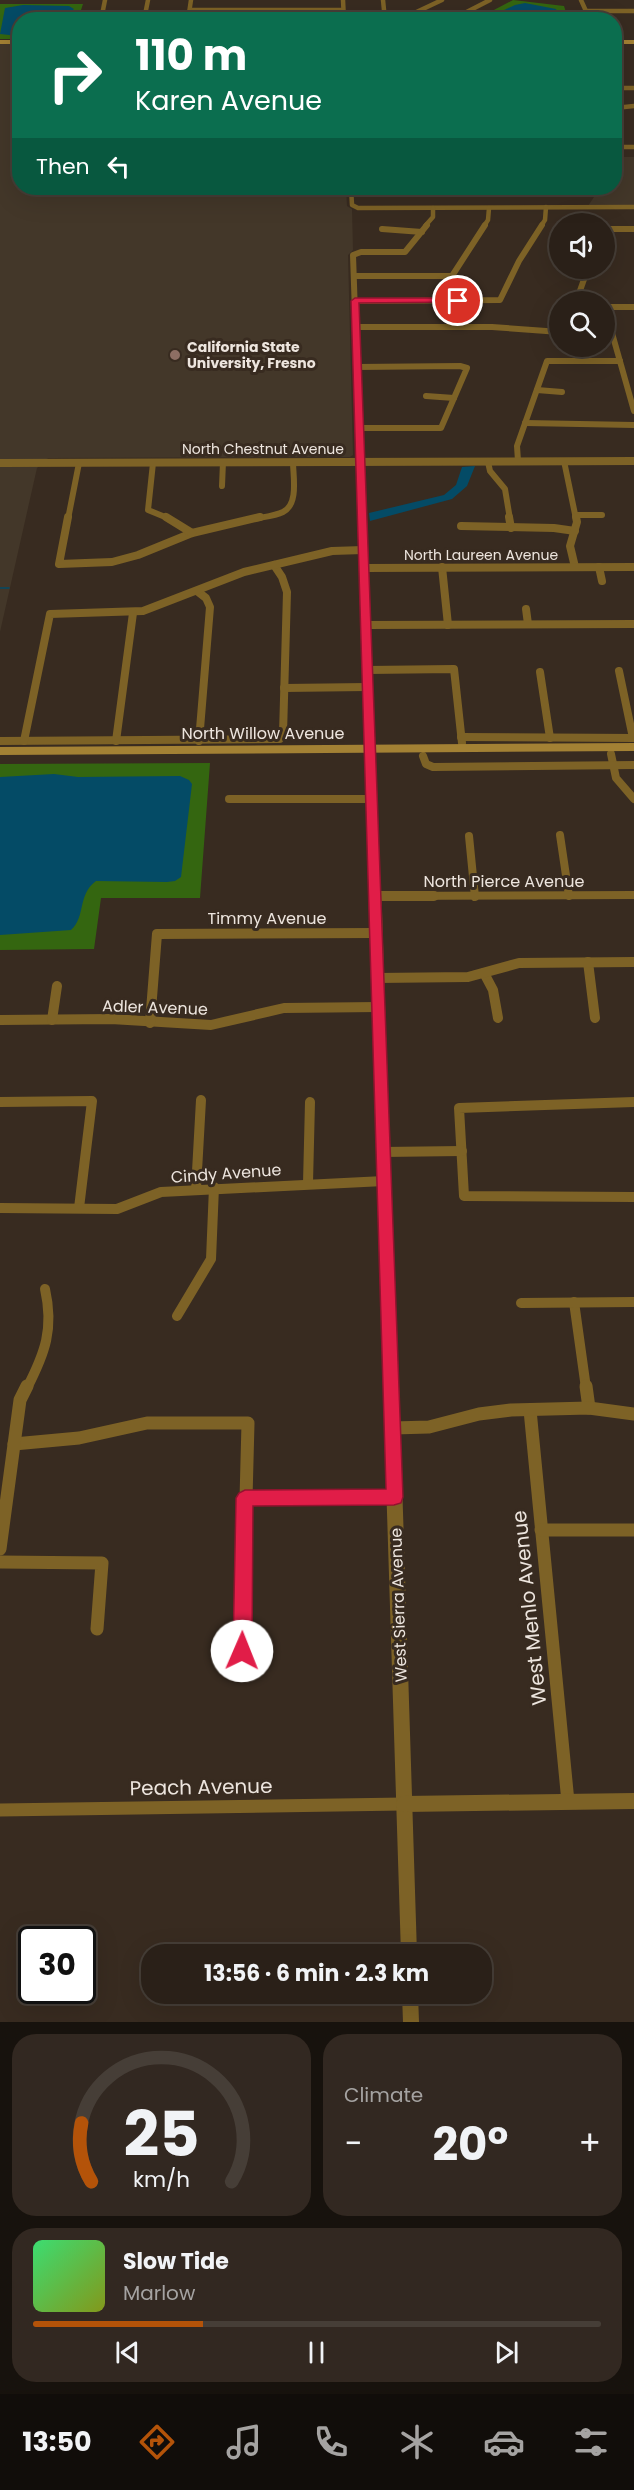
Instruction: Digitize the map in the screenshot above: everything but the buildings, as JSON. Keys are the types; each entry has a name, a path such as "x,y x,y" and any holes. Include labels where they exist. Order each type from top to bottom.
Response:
{"main road":[{"name":"North Willow Avenue","path":"0,759 370,752 462,742 634,745"},
{"name":"North Willow Avenue","path":"0,751 370,752 423,756 612,760 634,745"}],"street":[{"path":"191,0 190,10 344,10 343,0"},
{"path":"416,12 442,0"},
{"path":"467,12 490,0"},
{"path":"581,0 587,11 632,11 634,19"},
{"path":"352,195 354,207 634,207"},
{"path":"508,195 511,207"},
{"path":"355,301 500,300 519,261 545,220 546,207"},
{"path":"370,752 355,253 405,252 433,217 433,208"},
{"path":"354,276 452,276 488,220 489,208"},
{"path":"382,229 422,232"},
{"path":"615,230 634,229"},
{"path":"615,307 634,307"},
{"path":"356,327 476,326 549,331"},
{"path":"476,326 478,338"},
{"path":"416,327 417,338"},
{"path":"615,344 634,411"},
{"path":"518,461 517,446 547,361 620,361"},
{"path":"357,367 467,367 441,428 360,428"},
{"path":"537,390 562,392"},
{"path":"426,396 454,398"},
{"path":"525,423 634,425"},
{"path":"564,461 576,515 575,531 570,546 575,567"},
{"name":"North Chestnut Avenue","path":"0,463 634,461"},
{"path":"222,486 223,462"},
{"path":"79,463 58,564 112,562 138,555 192,533 276,514 289,508 293,499 293,462"},
{"path":"488,462 490,471 505,489 511,528"},
{"path":"153,463 148,510 171,519 192,533"},
{"path":"576,515 602,515"},
{"path":"461,526 554,528 575,531"},
{"path":"24,741 50,614 133,613 162,606 244,572 332,551 363,550"},
{"path":"274,565 282,577 287,592 284,688 368,687"},
{"path":"442,567 448,625"},
{"path":"599,567 602,581"},
{"name":"North Laureen Avenue","path":"364,568 634,567"},
{"path":"196,591 206,598 210,607 199,741"},
{"path":"526,609 528,624"},
{"path":"116,741 133,613"},
{"path":"366,625 634,624"},
{"path":"367,670 454,669 462,742 550,738 634,745 619,671"},
{"path":"540,672 550,738"},
{"name":"North Willow Avenue","path":"0,741 280,739 283,734 284,688"},
{"name":"West Sierra Avenue","path":"370,752 409,1944"},
{"path":"612,760 634,765"},
{"path":"612,760 620,784 634,799"},
{"path":"229,799 371,799"},
{"path":"560,835 569,896"},
{"path":"470,836 475,897"},
{"name":"North Pierce Avenue","path":"375,896 634,896"},
{"name":"Timmy Avenue","path":"150,1023 157,934 376,933"},
{"path":"588,962 595,1018"},
{"path":"377,978 455,978 519,963 634,962"},
{"path":"484,973 493,990 498,1017"},
{"path":"52,1020 57,986"},
{"name":"Adler Avenue","path":"0,1020 111,1018 150,1023 212,1025 284,1008 378,1007"},
{"path":"196,1189 201,1100"},
{"path":"0,1102 92,1101 79,1208"},
{"path":"308,1184 310,1102"},
{"path":"634,1102 459,1108 465,1196 634,1197"},
{"path":"383,1152 462,1151"},
{"name":"Cindy Avenue","path":"0,1208 117,1209 161,1192 214,1187 384,1181"},
{"path":"177,1316 211,1258 214,1187"},
{"path":"0,1550 3,1500 20,1401 43,1357 50,1312 45,1289"},
{"path":"574,1302 589,1408"},
{"path":"521,1303 634,1302"},
{"path":"393,1428 429,1427 493,1412 589,1408 634,1414"},
{"name":"West Menlo Avenue","path":"530,1410 568,1802"},
{"path":"14,1444 79,1438 147,1424 248,1424 242,1651"},
{"path":"245,1498 394,1497"},
{"path":"541,1530 634,1530"},
{"path":"0,1562 102,1563 97,1629"},
{"path":"404,1804 634,1801"},
{"name":"Peach Avenue","path":"0,1810 404,1804"},
{"path":"410,2004 411,2022"}],"shaded area":[{"name":"California State University, Fresno","path":"0,43 12,43 12,195 346,195 347,206 352,209 353,250 348,255 353,455 350,457 48,458 37,468 0,632"},
{"path":"622,157 634,157 634,205 588,206 595,195 622,195"}],"green space":[{"path":"513,0 564,6 566,12 490,12"},
{"path":"0,4 83,4 80,12 12,12 12,39 0,39"},
{"path":"210,763 200,898 101,898 94,949 0,950 0,764"}],"water":[{"path":"525,3 556,9 558,12 500,12"},
{"path":"23,5 69,6 74,9 71,12 12,12 12,35 0,34 5,8"},
{"path":"475,466 467,486 452,499 370,521 369,513 444,495 456,485 462,467"},
{"path":"54,774 78,777 180,776 189,780 192,784 181,877 167,882 96,881 86,893 79,919 71,930 0,935 0,777"}],"waterway":[{"path":"0,588 9,588"}],"place":[{"name":"California State University, Fresno","path":"175,355"}],"route":[{"path":"242,1651 245,1498 394,1497 355,301 458,301"}]}
